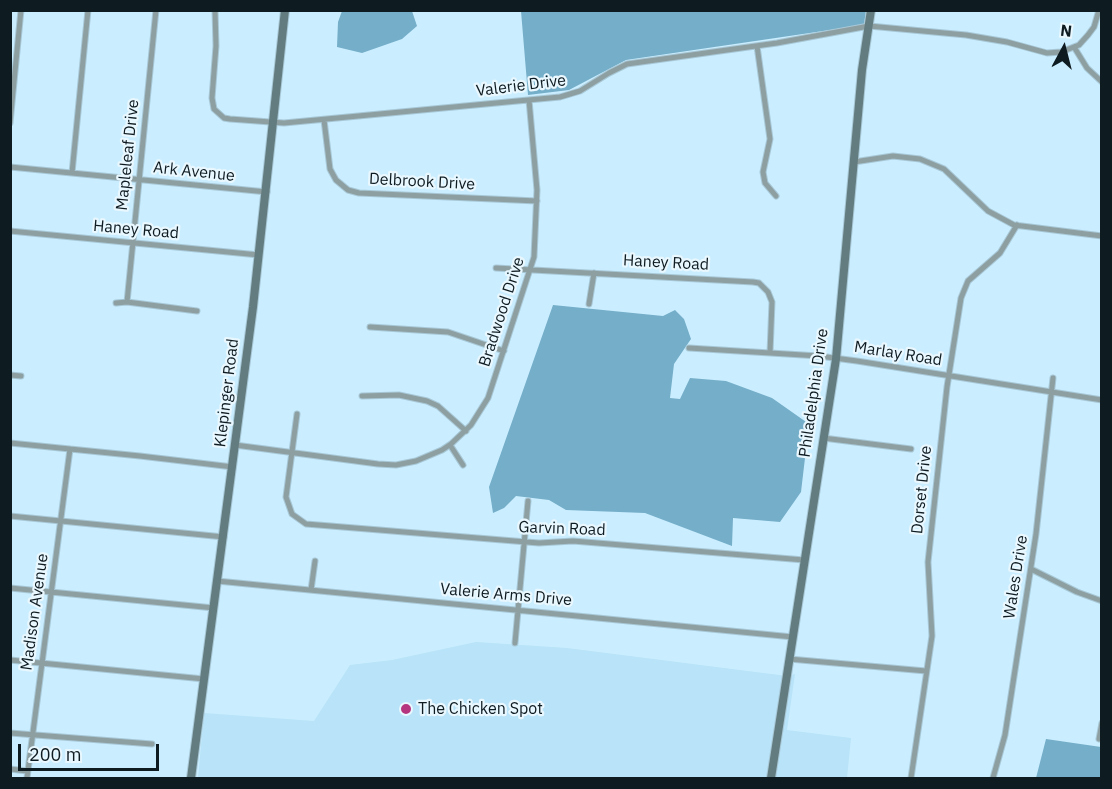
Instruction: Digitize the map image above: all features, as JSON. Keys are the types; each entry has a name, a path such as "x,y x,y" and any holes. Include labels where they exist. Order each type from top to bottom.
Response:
{"street":[{"path":"10,123 21,10"},
{"path":"72,173 88,10"},
{"name":"Mapleleaf Drive","path":"127,302 156,10"},
{"name":"Valerie Drive","path":"215,10 216,46 212,98 214,109 224,118 274,123 560,97 580,91 627,64 757,46 869,26 982,37 1047,53 1061,52 1074,47"},
{"name":"Klepinger Road","path":"191,778 267,192 285,10"},
{"name":"Philadelphia Drive","path":"771,778 836,358 862,70 871,10"},
{"path":"1099,10 1094,27 1088,36 1074,47 1087,68 1101,82"},
{"path":"757,46 770,140 763,169 764,178 776,196"},
{"name":"Bradwood Drive","path":"236,445 396,465 427,457 450,445 478,417 488,398 531,270 536,239 537,201 529,100"},
{"name":"Delbrook Drive","path":"324,120 332,173 336,180 348,190 359,193 537,201"},
{"path":"854,162 904,156 930,162 949,173 988,211 1005,221 1017,225 1101,236"},
{"name":"Ark Avenue","path":"10,167 267,192"},
{"name":"Dorset Drive","path":"911,778 933,626 928,562 949,375 964,289 973,276 1000,253 1017,225"},
{"name":"Haney Road","path":"10,231 259,255"},
{"name":"Haney Road","path":"496,268 759,283 768,292 772,302 770,353"},
{"path":"589,304 594,273"},
{"path":"116,303 127,302 197,311"},
{"path":"370,327 448,332 504,351"},
{"name":"Marlay Road","path":"689,348 836,358 1101,400"},
{"path":"10,375 21,376"},
{"name":"Wales Drive","path":"993,778 1005,735 1031,569 1053,378"},
{"path":"362,396 399,395 427,401 438,406 466,431"},
{"name":"Garvin Road","path":"297,414 286,497 288,506 299,521 319,525 525,542 573,541 804,560"},
{"path":"824,438 911,449"},
{"path":"10,443 233,467"},
{"path":"450,445 463,465"},
{"name":"Madison Avenue","path":"27,778 70,449"},
{"path":"515,644 528,501"},
{"path":"10,516 224,537"},
{"path":"311,590 315,561"},
{"path":"1031,569 1101,601"},
{"name":"Valerie Arms Drive","path":"217,581 793,637"},
{"path":"10,588 214,608"},
{"path":"789,659 926,671"},
{"path":"10,660 204,679"},
{"path":"1099,739 1101,723"},
{"path":"10,732 152,744"},
{"path":"10,770 27,771"}],"shaded area":[{"path":"342,11 412,11 417,26 402,39 362,53 337,47 338,22"},
{"path":"521,11 866,11 864,25 626,60 569,90 528,95"},
{"path":"553,305 663,316 675,310 684,319 691,339 674,364 670,398 680,399 690,378 726,381 772,398 809,424 801,492 780,522 733,518 732,546 645,513 566,510 549,500 516,496 504,508 493,513 489,487"},
{"path":"476,642 567,648 787,676 795,674 787,730 851,738 847,778 198,778 204,713 314,721 350,665 392,660"},
{"path":"1046,739 1101,747 1101,778 1036,778"}],"place":[{"name":"The Chicken Spot","path":"406,709"}]}
